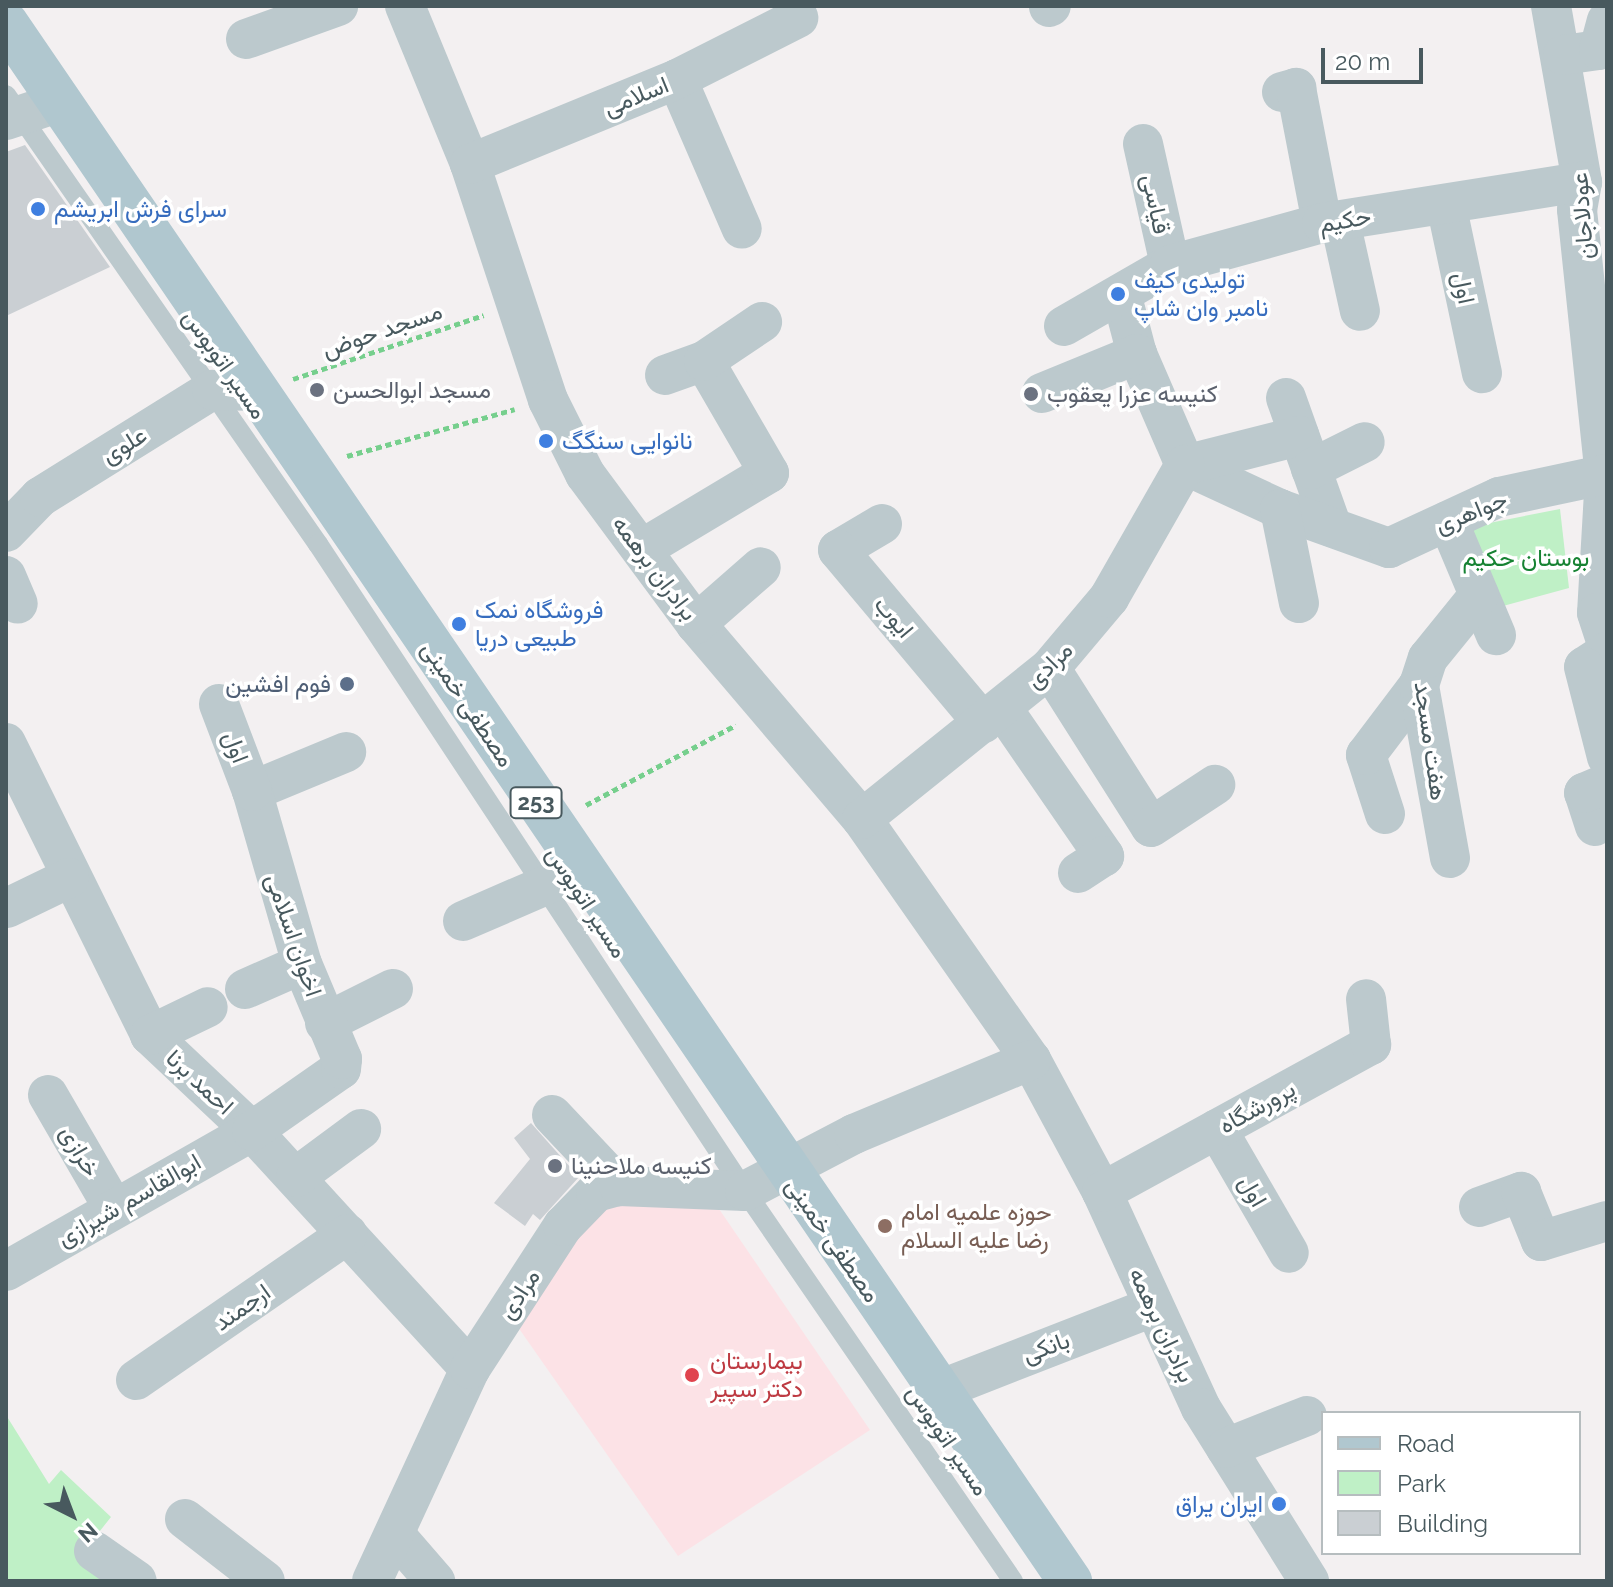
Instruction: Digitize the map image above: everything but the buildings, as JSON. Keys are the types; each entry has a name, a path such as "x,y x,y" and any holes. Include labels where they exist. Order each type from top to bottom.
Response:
{"main road":[{"name":"مصطفی خمینی","path":"6,23 23,108 257,391 549,823 564,878 785,1170 942,1389 1070,1581"}],"street":[{"path":"246,39 338,6"},
{"name":"برادران برهمه","path":"405,6 470,164 519,303 548,400 585,474 696,624 769,705 862,819 1031,1060 1102,1192 1152,1307 1226,1448 1309,1581"},
{"name":"عودلاجان","path":"1551,6 1563,55 1588,197 1597,282 1606,475"},
{"name":"اسلامی","path":"470,164 677,79 798,18"},
{"path":"1563,55 1599,50 1607,21"},
{"path":"677,79 742,229"},
{"path":"1282,92 1296,88 1331,222 1360,311"},
{"name":"قیاسی","path":"1143,144 1170,265"},
{"name":"حکیم","path":"1064,326 1122,297 1170,265 1331,222 1446,204 1588,197"},
{"name":"اول","path":"1446,204 1482,373"},
{"path":"1122,297 1137,354 1185,465 1365,442"},
{"path":"665,375 704,361 762,322"},
{"path":"1042,393 1137,354"},
{"path":"642,549 769,473 704,361"},
{"path":"212,390 257,391"},
{"name":"علوی","path":"6,532 40,497 212,390"},
{"path":"1286,398 1332,527"},
{"name":"جواهری","path":"1185,465 1280,509 1389,548 1499,497 1606,475"},
{"name":"مرادی","path":"862,819 1050,668 1109,598 1185,465"},
{"path":"1606,475 1597,613 1607,643"},
{"path":"1280,509 1299,603"},
{"path":"1448,521 1496,635"},
{"name":"ایوب","path":"882,524 838,550 993,715"},
{"path":"696,624 761,567"},
{"name":"هفت مسجد","path":"1450,858 1419,685 1428,658 1479,595"},
{"path":"1607,652 1584,667 1607,757"},
{"path":"1050,668 1151,827 1215,785"},
{"path":"1385,814 1366,755 1419,685"},
{"name":"اول","path":"219,704 252,791"},
{"path":"993,715 1104,856 1078,873"},
{"name":"احمد برنا","path":"6,743 69,878 150,1035 252,1131 470,1369"},
{"path":"252,791 346,752"},
{"path":"1595,826 1584,793 1607,783"},
{"name":"اخوان اسلامی","path":"252,791 302,964 341,1069 252,1131"},
{"path":"7,908 69,878"},
{"path":"463,921 564,878"},
{"path":"245,989 302,964"},
{"path":"325,1023 393,989"},
{"name":"پرورشگاه","path":"1102,1192 1371,1045 1366,999"},
{"path":"150,1035 208,1007"},
{"path":"785,1170 854,1134 1031,1060"},
{"name":"خرازی","path":"48,1095 113,1207"},
{"path":"552,1115 619,1186"},
{"path":"296,1177 361,1129"},
{"name":"اول","path":"1217,1129 1289,1253"},
{"name":"ابوالقاسم شیرازی","path":"6,1271 113,1207 252,1131"},
{"name":"مرادی","path":"372,1581 396,1536 470,1369 563,1226 596,1192 619,1186 745,1191 785,1170"},
{"path":"1479,1207 1521,1192 1541,1241 1607,1221"},
{"name":"ارجمند","path":"136,1380 348,1234"},
{"name":"بانکی","path":"942,1389 1152,1307"},
{"path":"1226,1448 1307,1416"},
{"path":"185,1519 265,1581"},
{"path":"396,1536 435,1581"},
{"path":"94,1551 137,1581"}],"lane":[{"name":"مسیر اتوبوس","path":"23,108 212,390 564,878 745,1191 1013,1581"}],"path":[{"name":"مسجد حوض","path":"257,391 519,303"},
{"path":"308,468 548,400"},
{"path":"549,823 679,759 769,705"}],"shaded area":[{"name":"بیمارستان دکتر سپیر","path":"593,1206 717,1206 870,1430 678,1556 513,1320"}],"green space":[{"name":"بوستان حکیم","path":"1560,509 1569,588 1503,606 1469,527"},
{"path":"6,1415 49,1484 61,1470 111,1517 84,1551 128,1581 6,1581"}],"place":[{"name":"سرای فرش ابریشم","path":"38,209"},
{"name":"تولیدی کیف نامبر وان شاپ","path":"1118,294"},
{"name":"مسجد ابوالحسن","path":"317,390"},
{"name":"کنیسه عزرا یعقوب","path":"1031,394"},
{"name":"نانوایی سنگگ","path":"546,441"},
{"name":"فروشگاه نمک طبیعی دریا","path":"459,624"},
{"name":"فوم افشین","path":"347,684"},
{"name":"کنیسه ملاحنینا","path":"555,1166"},
{"name":"حوزه علمیه امام رضا علیه السلام","path":"885,1226"},
{"name":"بیمارستان دکتر سپیر","path":"692,1375"},
{"name":"ایران یراق","path":"1279,1504"}]}
